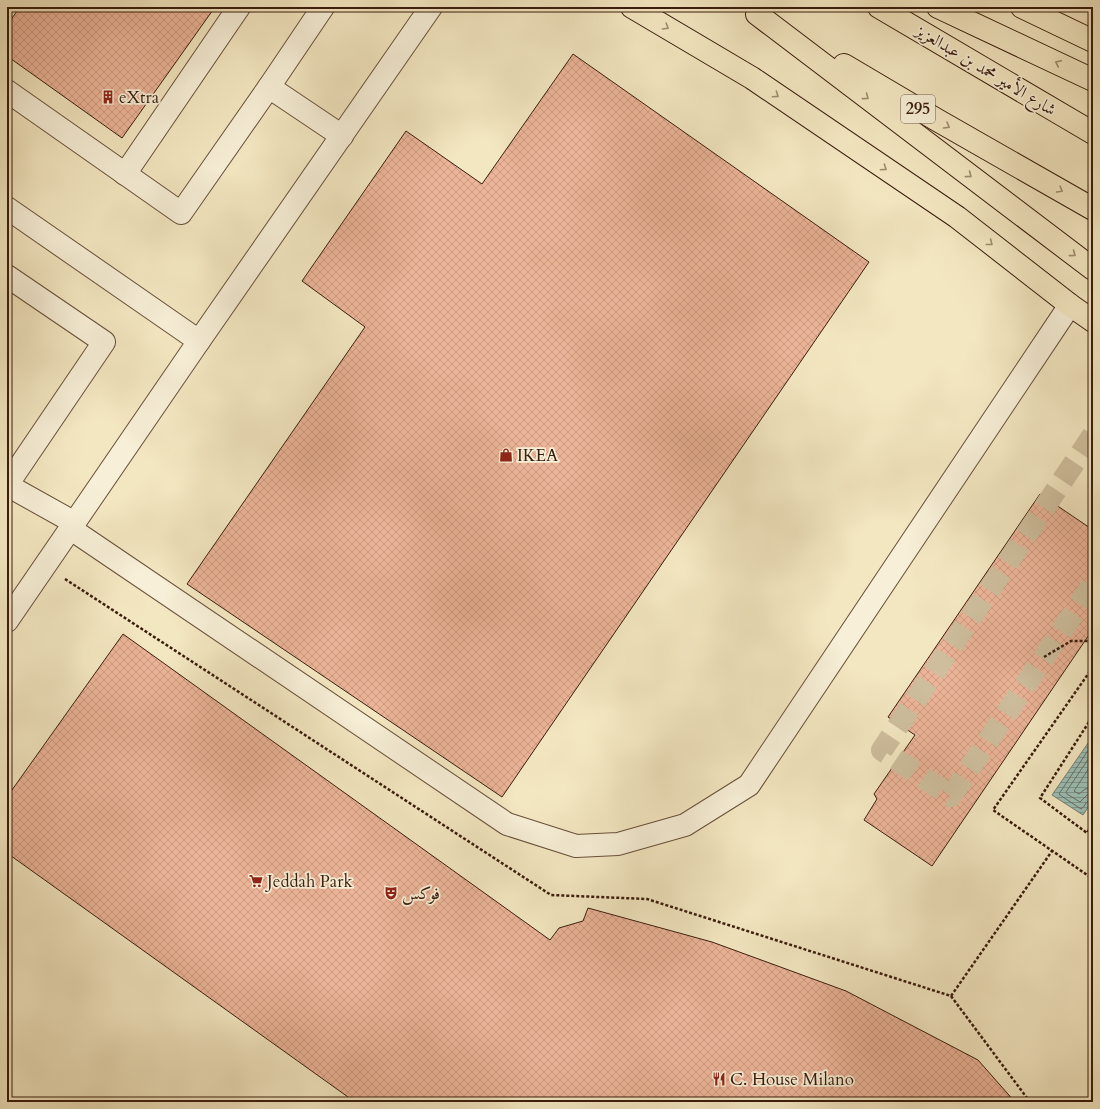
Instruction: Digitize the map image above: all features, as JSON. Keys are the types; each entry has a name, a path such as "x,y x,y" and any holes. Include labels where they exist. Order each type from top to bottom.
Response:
{"main road":[{"path":"632,7 752,78 957,217 1070,305 1093,320"},
{"name":"شارع الأمير محمد بن عبدالعزيز","path":"879,7 1093,133"},
{"path":"938,7 1093,80"},
{"path":"1022,7 1093,41"},
{"path":"751,10 1093,269"},
{"name":"295","path":"751,10 937,120 1093,209"}],"street":[{"path":"125,174 239,7"},
{"path":"7,91 181,213 323,7"},
{"path":"7,621 431,7"},
{"path":"269,87 342,136"},
{"path":"7,208 199,341"},
{"path":"7,276 104,342 7,485 73,526 507,824 576,846 618,844 685,825 749,785 1070,305"}],"path":[{"path":"1044,657 1071,640 1093,641"},
{"path":"1093,667 994,810 1093,879"},
{"path":"1089,722 1093,706"},
{"path":"1093,719 1089,722 1040,798 1086,833 1093,823"},
{"path":"951,996 1030,1102"}],"water":[{"path":"1093,736 1093,800 1083,815 1052,795"}],"building":[{"name":"eXtra","path":"20,7 215,7 122,138 7,56 7,25"},
{"name":"IKEA","path":"573,54 869,262 502,797 187,584 365,327 302,281 406,131 482,184"},
{"path":"1040,494 1093,530 1093,629 932,866 864,820 877,799 874,794 915,735 888,717"},
{"name":"Jeddah Park","path":"123,634 550,940 559,928 583,921 588,908 712,942 846,991 978,1060 1015,1102 355,1102 7,853 7,797"}],"tunnel":[{"path":"1093,435 882,750 951,796 1093,584"}],"place":[{"name":"eXtra","path":"108,97"},
{"name":"IKEA","path":"506,455"},
{"name":"Jeddah Park","path":"256,881"},
{"name":"فوكس","path":"391,893"},
{"name":"C. House Milano","path":"719,1079"}]}
